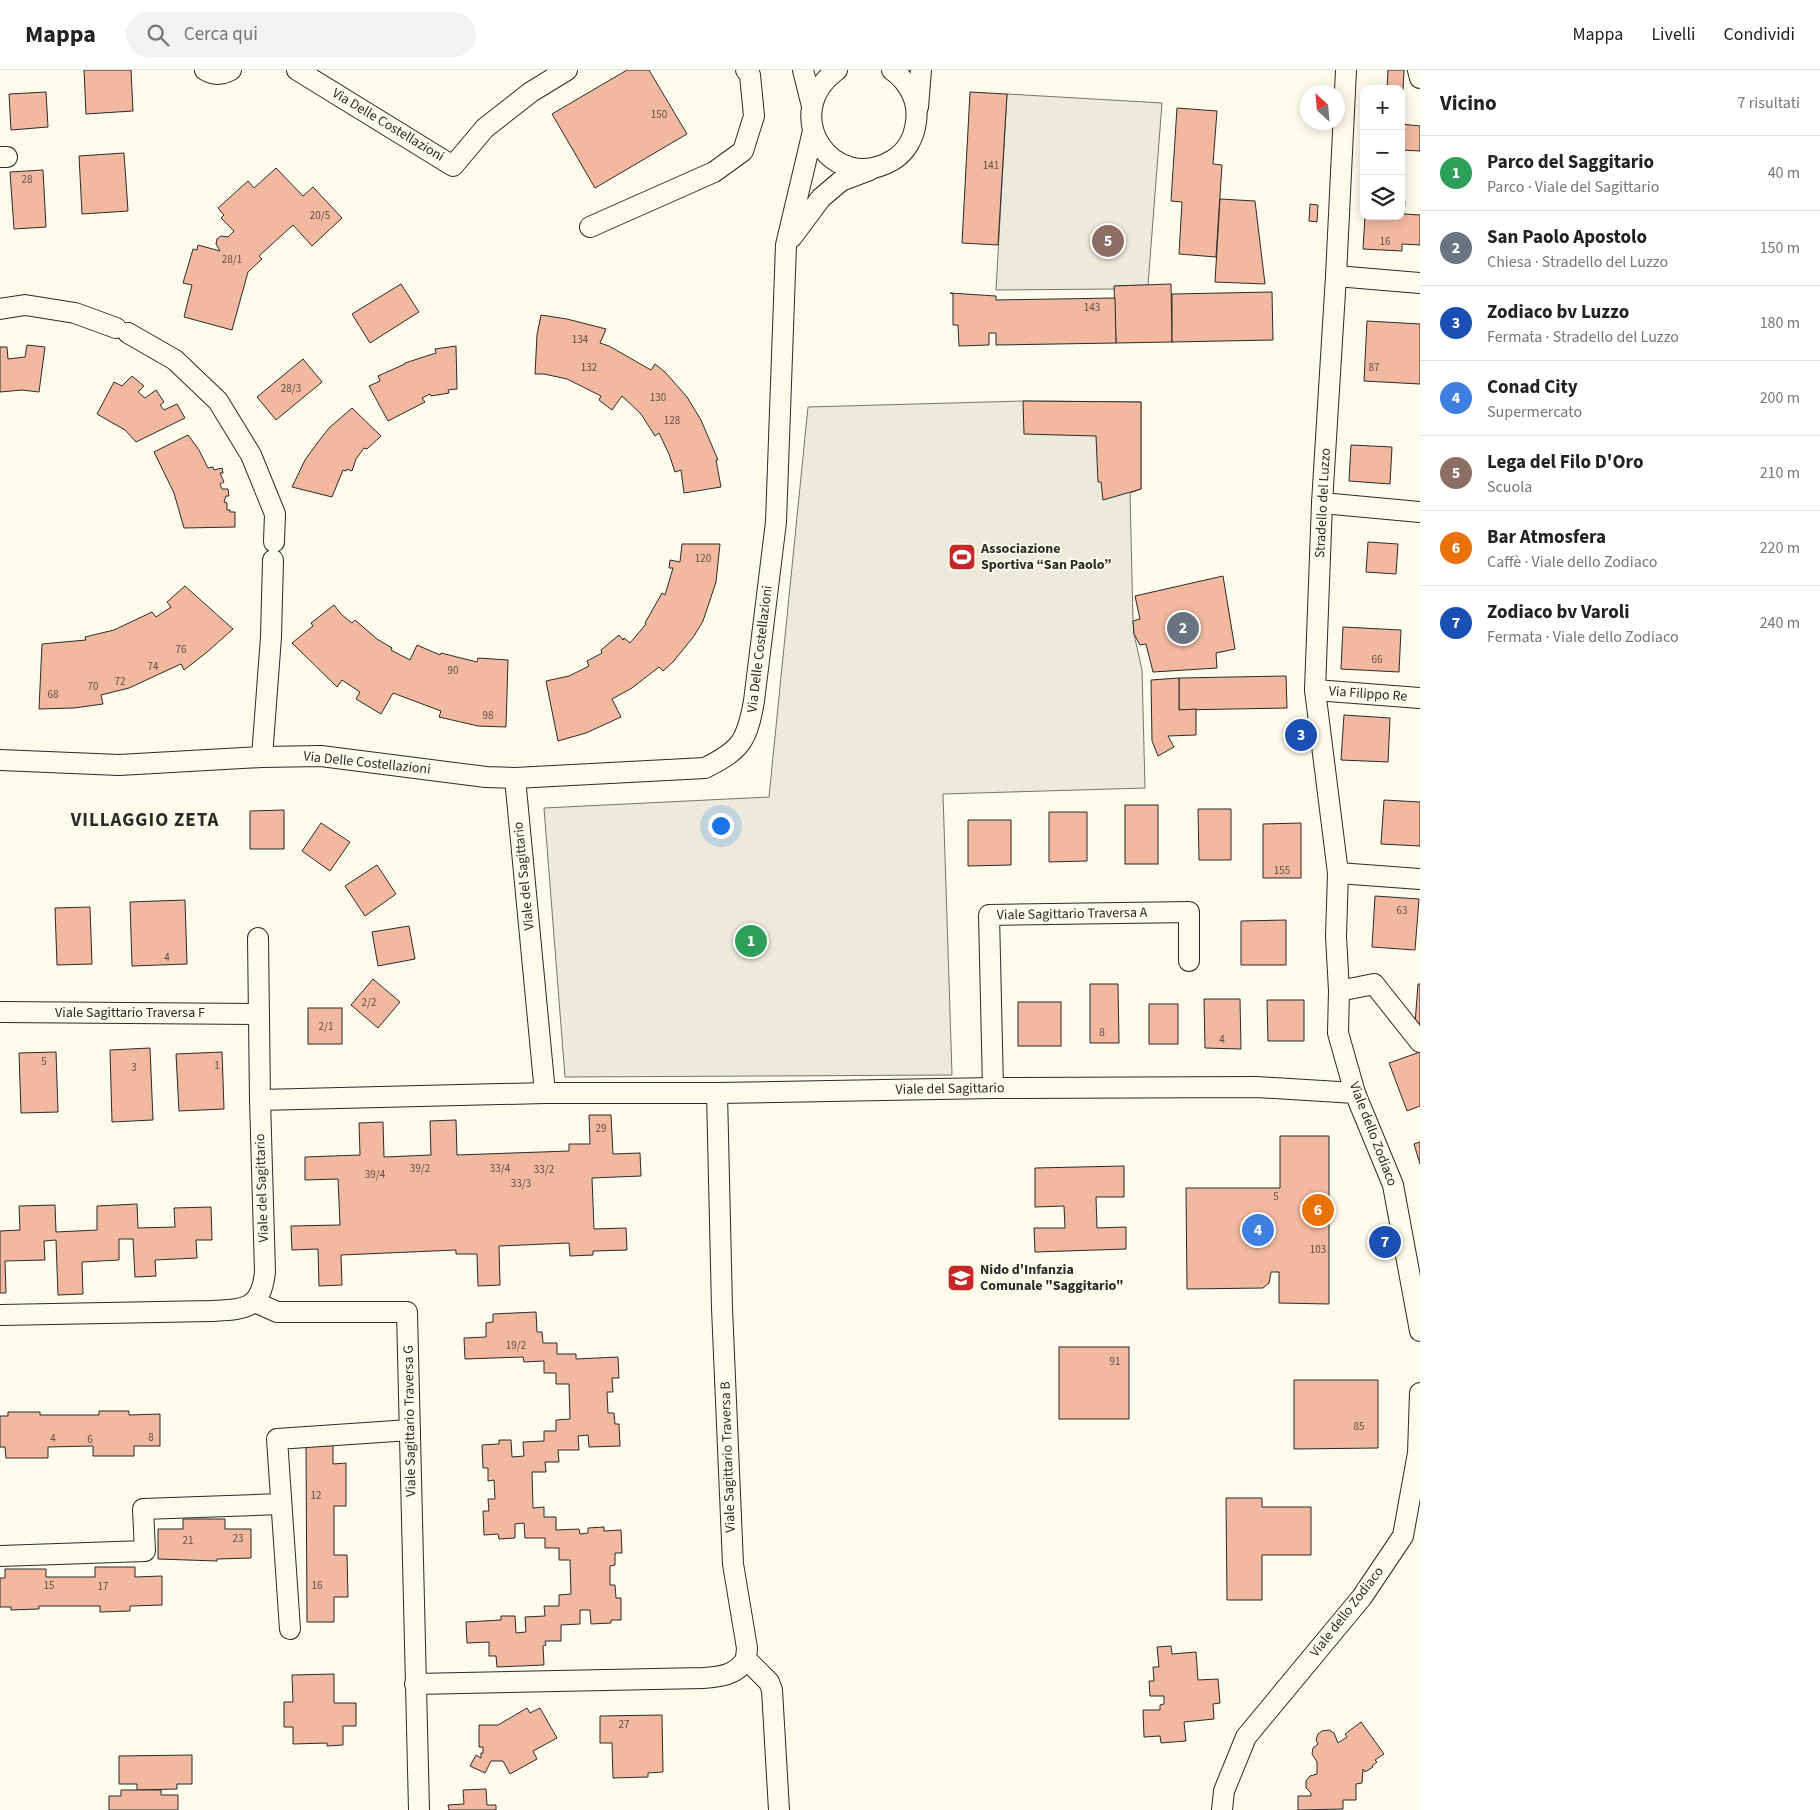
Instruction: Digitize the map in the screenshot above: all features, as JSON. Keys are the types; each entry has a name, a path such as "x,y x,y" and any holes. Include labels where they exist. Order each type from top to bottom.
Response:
{"street":[{"path":"204,70 216,74 231,70"},
{"name":"Via Delle Costellazioni","path":"297,70 453,166 485,128 531,92 566,70"},
{"path":"590,227 714,172 743,151 754,116 750,75 746,70"},
{"path":"803,70 812,106"},
{"path":"837,70 826,78 817,91 812,106 810,119 819,145 829,156 841,164 855,168 870,168 884,164"},
{"path":"892,70 906,82 914,97 918,114"},
{"path":"786,245 821,198 840,181 884,164 898,156 909,144 915,130 918,114 921,70"},
{"name":"Stradello del Luzzo","path":"1336,936 1338,873 1315,690 1322,502 1346,70"},
{"path":"1418,70 1420,78"},
{"name":"Via Delle Costellazioni","path":"0,760 119,765 262,757 321,756 486,777 515,778 705,768 726,757 743,741 750,725 754,701 776,522 786,245 813,131"},
{"path":"1336,276 1420,283"},
{"path":"0,309 25,305 75,313 122,330 175,360 218,400 251,455 275,514 271,637 262,757"},
{"path":"1322,502 1420,512"},
{"name":"Via Filippo Re","path":"1315,690 1420,698"},
{"name":"Viale del Sagittario","path":"515,778 545,1093"},
{"path":"1338,873 1420,879"},
{"name":"Viale Sagittario Traversa A","path":"993,1088 989,915 1189,912 1189,961"},
{"name":"Viale dello Zodiaco","path":"1336,936 1339,990 1338,1033 1355,1093 1393,1184 1420,1331"},
{"path":"258,938 260,1100"},
{"path":"1339,990 1374,984 1420,1042"},
{"name":"Viale Sagittario Traversa F","path":"0,1012 259,1014"},
{"name":"Viale del Sagittario","path":"255,1302 261,1294 265,1272 260,1100 545,1093 717,1093 993,1088 1256,1088 1355,1093"},
{"name":"Viale Sagittario Traversa B","path":"717,1093 722,1308 733,1564 747,1648 746,1658"},
{"path":"0,1315 211,1312 231,1310 255,1302"},
{"name":"Viale Sagittario Traversa G","path":"255,1302 277,1312 407,1312 419,1810"},
{"name":"Viale dello Zodiaco","path":"1222,1810 1224,1791 1246,1737 1362,1597 1403,1536 1418,1453 1420,1393"},
{"path":"290,1629 277,1439 410,1430"},
{"path":"0,1556 145,1551 143,1509 281,1504"},
{"path":"415,1684 717,1677 732,1673 742,1665 746,1658 769,1682 772,1690 779,1810"}],"shaded area":[{"path":"1007,94 1162,103 1148,285 1115,286 1114,289 996,290"},
{"path":"1023,401 1141,402 1141,489 1130,493 1133,621 1142,670 1145,788 943,794 952,1075 565,1077 544,808 769,797 808,407"}],"building":[{"path":"84,70 131,70 133,111 86,114"},
{"path":"627,70 649,70 687,134 595,188 552,114"},
{"path":"1388,70 1404,70 1403,85 1387,85"},
{"path":"46,92 48,127 11,130 9,94"},
{"path":"970,92 1007,94 998,245 962,243"},
{"path":"1177,108 1217,111 1213,164 1222,165 1216,257 1179,254 1182,202 1171,201"},
{"path":"1405,124 1420,126 1420,151 1405,150"},
{"path":"124,153 128,211 82,214 79,156"},
{"path":"276,168 303,196 313,187 342,218 312,246 293,225 259,256 262,259 248,272 232,330 184,317 192,285 183,283 193,249 197,250 198,245 220,251 216,244 217,239 221,236 228,237 234,231 221,218 224,215 218,208 248,181 254,188"},
{"path":"43,170 46,227 14,229 10,172"},
{"path":"1220,199 1255,201 1265,284 1215,282"},
{"path":"1310,204 1318,205 1317,222 1309,221"},
{"path":"1405,214 1420,215 1420,245 1402,244 1402,251 1363,249 1365,220 1405,220"},
{"path":"401,284 419,312 370,343 352,314"},
{"path":"1171,284 1172,342 1116,343 1114,286"},
{"path":"1272,292 1273,340 1172,342 1172,294"},
{"path":"950,293 996,296 996,300 1115,298 1116,343 996,345 996,333 989,333 989,345 959,346 958,325 953,325 953,294"},
{"path":"541,315 567,319 606,329 600,343 609,346 651,370 655,364 665,372 687,397 701,420 718,460 716,460 721,487 684,493 681,470 675,472 659,433 655,436 641,414 622,396 612,410 599,400 601,396 567,379 535,374 537,335"},
{"path":"1367,321 1420,324 1420,384 1364,381"},
{"path":"27,345 45,347 39,392 22,390 0,392 0,347 7,347 8,359 25,357"},
{"path":"456,346 457,389 448,390 449,393 431,396 430,394 422,398 425,402 388,421 369,386 380,381 378,376 405,363 436,353 435,349"},
{"path":"303,359 322,382 276,420 257,397"},
{"path":"132,376 144,386 138,392 145,398 156,390 164,402 160,405 164,410 177,404 185,418 136,442 125,430 97,414 114,382 122,386"},
{"path":"1023,401 1141,402 1141,489 1103,500 1101,482 1098,482 1096,436 1024,434"},
{"path":"352,408 381,436 367,449 364,448 356,459 352,471 343,470 332,497 292,487 305,460 318,442 329,428"},
{"path":"188,435 199,450 208,468 213,467 214,470 222,468 223,473 220,473 224,482 220,484 222,489 228,489 229,496 226,496 224,502 227,503 227,510 235,512 235,527 184,528 174,493 154,452"},
{"path":"1351,445 1392,447 1390,484 1349,481"},
{"path":"1368,542 1398,544 1396,574 1366,572"},
{"path":"682,544 720,544 716,582 703,621 694,636 673,662 663,671 659,667 632,688 612,699 621,717 586,733 558,741 546,681 569,676 589,666 587,661 602,653 601,650 619,635 623,640 624,638 630,643 646,624 662,593 665,595 673,568 669,568 670,560 680,562"},
{"path":"1223,576 1235,649 1216,653 1217,668 1153,672 1146,644 1140,645 1134,634 1133,621 1140,619 1135,596"},
{"path":"185,586 233,629 206,653 184,670 181,664 129,688 101,695 103,704 74,708 39,709 42,644 86,640 85,637 114,630 152,612 156,617 171,607 167,602"},
{"path":"334,605 352,623 355,620 377,639 392,648 391,650 410,660 417,645 440,655 441,653 477,662 478,658 508,660 506,727 478,726 439,717 441,711 393,693 381,714 356,699 360,692 342,680 337,687 292,643 313,626 311,623"},
{"path":"1343,627 1401,630 1399,672 1341,669"},
{"path":"1286,676 1287,708 1179,710 1179,678"},
{"path":"1179,678 1179,710 1196,709 1196,735 1168,736 1174,747 1158,756 1152,741 1151,680"},
{"path":"1344,715 1390,718 1388,762 1341,760"},
{"path":"1384,800 1420,802 1420,846 1381,844"},
{"path":"1125,805 1158,805 1158,864 1125,864"},
{"path":"1198,809 1231,809 1231,860 1199,860"},
{"path":"284,810 284,849 250,849 250,811"},
{"path":"1049,812 1087,812 1087,861 1049,862"},
{"path":"968,820 1011,820 1011,865 968,866"},
{"path":"321,823 350,842 330,871 302,851"},
{"path":"1301,823 1301,878 1263,878 1263,824"},
{"path":"377,865 396,894 365,916 345,886"},
{"path":"1375,896 1419,899 1415,950 1372,947"},
{"path":"185,900 187,964 132,966 130,902"},
{"path":"90,907 92,964 57,965 55,908"},
{"path":"1286,920 1286,965 1241,965 1241,921"},
{"path":"409,926 415,959 378,966 372,932"},
{"path":"373,979 400,1002 378,1028 351,1005"},
{"path":"1090,984 1118,984 1119,1043 1090,1043"},
{"path":"1418,984 1420,984 1420,1024 1415,1024"},
{"path":"1204,999 1240,999 1241,1049 1205,1048"},
{"path":"1267,1000 1304,1000 1304,1041 1268,1041"},
{"path":"1018,1002 1061,1002 1061,1046 1018,1046"},
{"path":"1149,1004 1178,1004 1178,1044 1149,1044"},
{"path":"308,1008 342,1008 342,1044 308,1044"},
{"path":"150,1048 153,1120 112,1122 110,1050"},
{"path":"56,1052 58,1112 21,1113 19,1053"},
{"path":"222,1052 224,1109 179,1111 176,1054"},
{"path":"1420,1052 1420,1106 1407,1111 1389,1063"},
{"path":"589,1115 611,1115 613,1154 640,1153 641,1176 592,1178 594,1229 626,1228 627,1250 593,1251 593,1255 570,1256 569,1243 499,1246 500,1285 478,1286 477,1254 456,1254 456,1250 341,1255 342,1285 319,1286 318,1249 292,1250 291,1226 340,1225 338,1179 305,1180 305,1157 360,1155 359,1123 383,1122 384,1157 431,1155 430,1121 456,1120 457,1155 569,1151 569,1144 590,1144"},
{"path":"1280,1136 1329,1136 1329,1304 1279,1303 1279,1272 1271,1272 1269,1283 1263,1288 1187,1289 1186,1188 1280,1188"},
{"path":"1420,1142 1420,1164 1414,1144"},
{"path":"1124,1166 1124,1197 1096,1197 1097,1228 1126,1227 1126,1249 1035,1252 1034,1228 1065,1228 1064,1206 1035,1207 1035,1168"},
{"path":"137,1204 138,1228 175,1227 174,1208 211,1207 212,1240 196,1240 197,1258 155,1260 156,1276 135,1277 133,1239 119,1239 119,1260 82,1262 83,1294 58,1295 56,1240 44,1241 45,1260 5,1261 6,1293 0,1293 0,1231 20,1230 19,1206 55,1205 56,1232 97,1230 97,1206"},
{"path":"536,1312 537,1332 542,1332 543,1343 557,1343 557,1354 576,1354 576,1359 618,1357 619,1378 612,1378 613,1392 607,1392 608,1413 614,1413 615,1424 619,1424 620,1446 589,1447 588,1435 578,1436 579,1450 558,1450 559,1462 545,1462 546,1472 532,1472 533,1508 544,1507 544,1517 556,1517 556,1530 579,1529 580,1534 588,1533 588,1528 604,1527 604,1531 621,1530 622,1553 615,1553 615,1565 610,1566 610,1585 615,1585 616,1598 621,1598 621,1620 611,1620 611,1623 591,1624 590,1610 580,1610 580,1624 561,1625 561,1641 545,1641 546,1645 543,1646 544,1665 497,1667 496,1656 489,1656 489,1642 467,1643 466,1622 501,1620 501,1616 515,1616 516,1633 526,1632 525,1617 545,1616 544,1606 559,1606 559,1595 571,1594 570,1560 559,1560 559,1548 545,1548 545,1538 525,1538 524,1523 515,1524 515,1538 499,1539 498,1534 484,1535 483,1511 489,1511 488,1499 495,1499 494,1480 488,1481 488,1468 483,1468 482,1445 499,1444 499,1440 511,1440 512,1457 524,1456 523,1442 544,1441 544,1431 556,1431 556,1420 570,1419 569,1384 556,1384 556,1373 544,1373 544,1361 524,1362 523,1357 465,1359 464,1338 486,1337 486,1323 493,1322 493,1314"},
{"path":"1059,1347 1129,1347 1129,1419 1059,1419"},
{"path":"1294,1380 1378,1380 1378,1448 1294,1449"},
{"path":"99,1411 129,1411 129,1415 160,1414 160,1446 134,1446 134,1456 93,1456 93,1446 48,1447 48,1458 6,1458 5,1447 0,1447 0,1416 8,1416 8,1412 40,1412 40,1415 99,1415"},
{"path":"306,1441 333,1441 333,1464 346,1463 346,1506 334,1506 334,1555 347,1555 348,1597 334,1597 334,1622 307,1622"},
{"path":"1226,1498 1262,1498 1262,1507 1311,1507 1311,1555 1262,1555 1262,1600 1227,1600"},
{"path":"183,1519 225,1519 225,1529 251,1529 251,1558 217,1559 217,1561 158,1559 158,1529 183,1529"},
{"path":"95,1567 135,1567 135,1577 162,1576 162,1605 130,1606 130,1611 100,1612 100,1606 39,1606 39,1609 11,1610 11,1607 0,1607 0,1578 5,1578 5,1569 46,1569 46,1577 95,1577"},
{"path":"1171,1646 1172,1654 1196,1652 1198,1680 1218,1679 1220,1703 1213,1704 1214,1719 1184,1722 1186,1741 1161,1743 1160,1736 1144,1737 1143,1710 1160,1710 1160,1705 1164,1704 1164,1696 1150,1696 1149,1681 1154,1681 1153,1667 1159,1667 1157,1647"},
{"path":"334,1674 334,1703 356,1703 356,1726 343,1726 343,1745 327,1746 327,1743 293,1744 293,1727 284,1727 284,1702 293,1702 292,1675"},
{"path":"527,1708 530,1713 540,1708 557,1738 533,1751 537,1759 510,1774 503,1761 491,1761 485,1773 470,1766 476,1755 481,1758 481,1753 483,1753 483,1747 479,1747 479,1725 498,1725"},
{"path":"662,1715 663,1772 648,1773 648,1777 613,1778 612,1743 600,1743 600,1716"},
{"path":"1361,1722 1384,1754 1375,1760 1377,1762 1373,1767 1365,1772 1363,1769 1362,1783 1356,1784 1356,1800 1343,1800 1343,1809 1298,1810 1298,1796 1311,1796 1311,1793 1306,1788 1306,1781 1310,1776 1317,1774 1317,1762 1312,1754 1313,1748 1318,1744 1316,1740 1318,1734 1329,1730 1334,1733 1338,1743 1347,1737 1345,1734"},
{"path":"192,1755 192,1784 177,1784 177,1789 137,1790 137,1784 119,1784 119,1756"},
{"path":"486,1789 487,1805 496,1805 496,1810 449,1810 448,1805 464,1804 463,1790"},
{"path":"121,1790 161,1790 161,1795 178,1795 178,1810 109,1810 109,1796 121,1796"}],"place":[{"name":"Lega del Filo D'Oro","path":"1108,241"},
{"name":"Associazione Sportiva “San Paolo”","path":"962,557"},
{"name":"San Paolo Apostolo","path":"1183,628"},
{"name":"Zodiaco bv Luzzo","path":"1301,735"},
{"name":"Parco del Saggitario","path":"751,941"},
{"name":"Bar Atmosfera","path":"1318,1210"},
{"name":"Conad City","path":"1258,1230"},
{"name":"Zodiaco bv Varoli","path":"1385,1242"},
{"name":"Nido d'Infanzia Comunale \"Saggitario\"","path":"961,1278"}],"district":[{"name":"VILLAGGIO ZETA","path":"145,820"}]}
